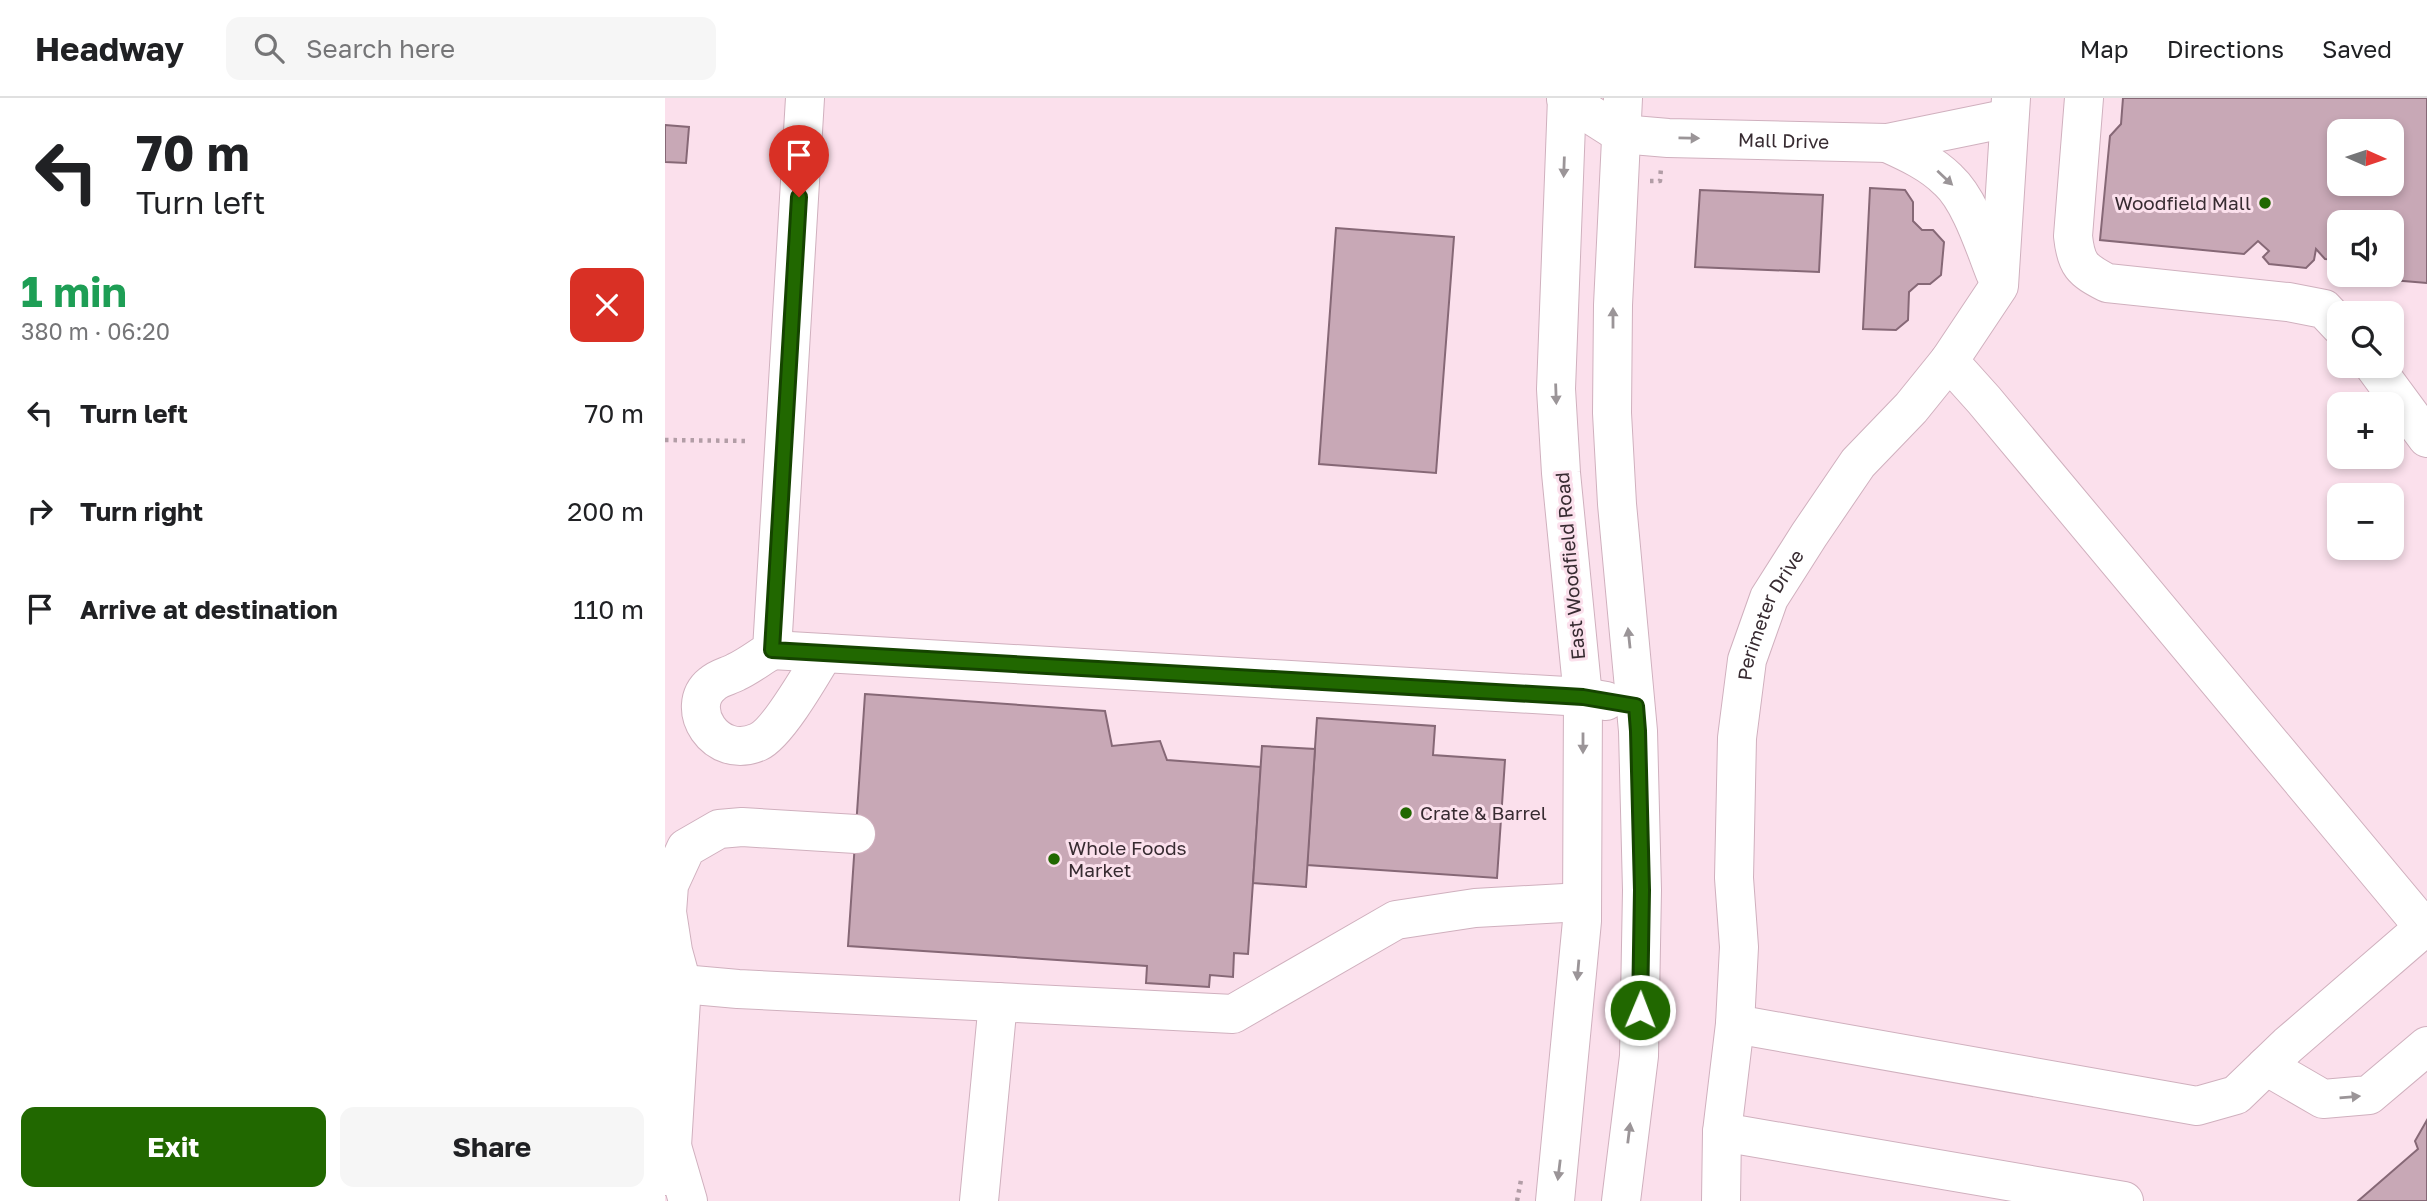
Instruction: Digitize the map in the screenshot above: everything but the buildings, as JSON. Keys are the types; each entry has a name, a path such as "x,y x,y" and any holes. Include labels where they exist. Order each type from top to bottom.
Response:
{"street":[{"path":"772,650 805,98"},
{"name":"Mall Drive","path":"1556,98 1567,98 1622,116 1668,138 1887,143 2010,108"},
{"name":"East Woodfield Road","path":"1555,1201 1582,902 1583,697 1561,472 1556,389 1567,98"},
{"path":"2084,98 2073,236 2075,257 2087,272 2108,283 2288,302 2324,309 2327,312"},
{"name":"Perimeter Drive","path":"1721,1201 1722,1132 1735,1024 1739,947 1734,878 1737,738 1747,660 1769,598 1809,535 1858,463 1911,408 1949,361 1999,285 2010,108"},
{"path":"1621,1201 1639,1056 1642,890 1638,731 1617,504 1612,413 1613,305 1622,116"},
{"path":"1887,143 1924,160 1951,181 1975,220 1999,285"},
{"path":"1735,1024 2197,1106 2236,1095 2288,1045 2426,928 1949,361"},
{"path":"2383,378 2427,438"},
{"path":"824,653 791,707 759,742 734,747 715,739 702,717 702,697 712,684 772,650 824,653 1583,697 1636,706"},
{"path":"688,1201 668,1161 682,984 667,912 669,886 686,848 719,829 742,827 856,834"},
{"path":"682,984 1233,1014 1396,920 1475,908 1582,902"},
{"path":"979,1201 998,1002"},
{"path":"2266,1066 2323,1100 2369,1095 2427,1046"},
{"path":"1722,1132 2124,1201"}],"path":[{"path":"665,440 748,441"}],"place":[{"name":"Woodfield Mall","path":"2265,203"},
{"name":"Crate & Barrel","path":"1406,813"},
{"name":"Whole Foods Market","path":"1054,859"}],"route":[{"path":"799,197 772,650 1583,697 1636,706 1642,890 1640,1010"}]}
